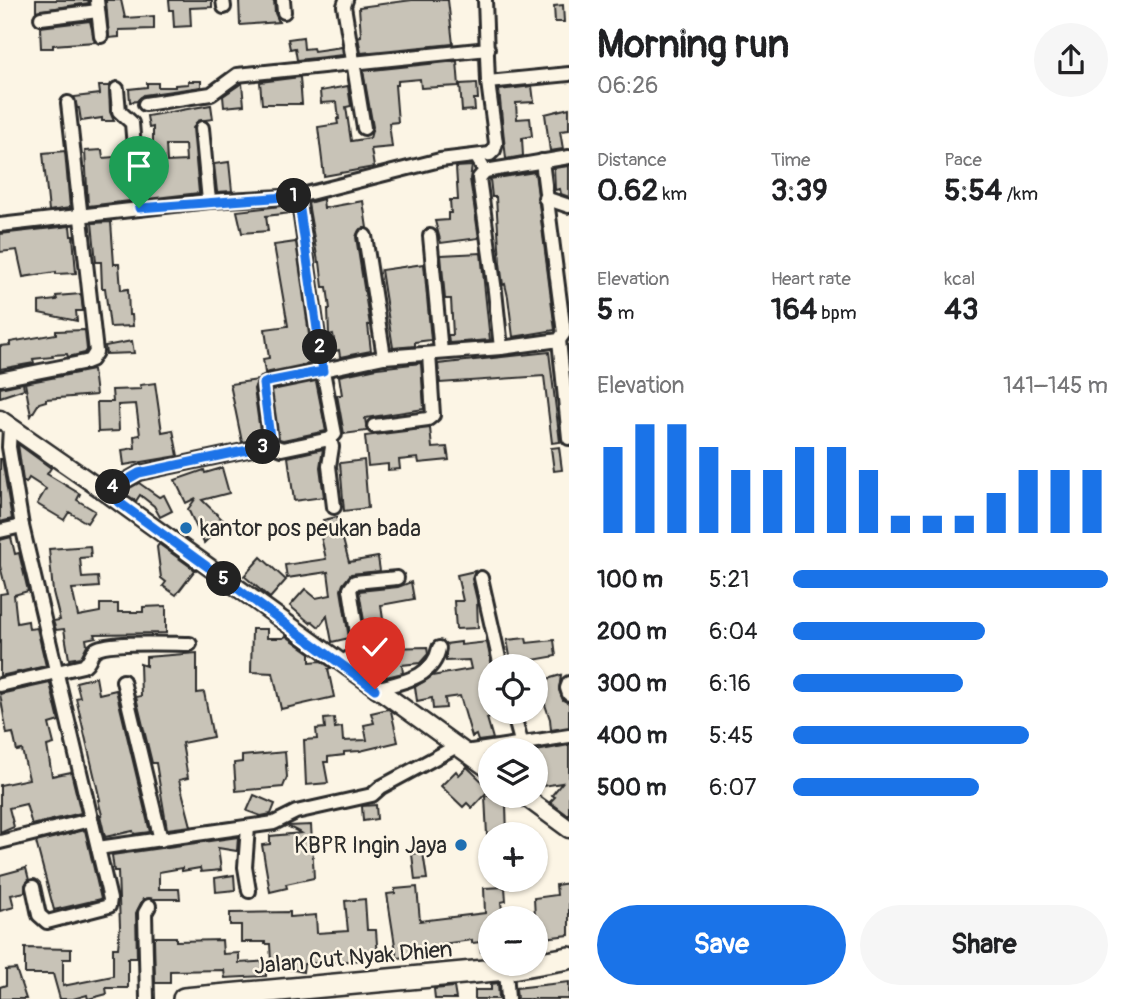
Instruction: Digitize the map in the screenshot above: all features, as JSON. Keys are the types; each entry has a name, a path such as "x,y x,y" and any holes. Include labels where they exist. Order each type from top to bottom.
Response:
{"highway":[{"name":"Jalan Cut Nyak Dhien","path":"548,962 569,958"},
{"name":"Jalan Cut Nyak Dhien","path":"184,999 268,995 478,972"}],"street":[{"path":"346,0 344,6 363,128"},
{"path":"0,225 209,201 298,196 440,160 490,154 496,143 488,82 485,0"},
{"path":"41,18 97,6 101,36"},
{"path":"145,104 211,94 237,75 488,49"},
{"path":"488,82 569,74"},
{"path":"117,89 119,111 132,123 139,208"},
{"path":"0,379 86,362 91,360 96,352 68,103"},
{"path":"202,128 209,201"},
{"path":"476,156 485,171"},
{"path":"501,348 479,178 485,171 569,157"},
{"path":"541,161 564,333 559,340 569,438"},
{"path":"105,492 139,473 271,445 282,449 330,439 335,434 323,371 298,196"},
{"path":"545,198 569,206"},
{"path":"365,236 384,357"},
{"path":"374,426 428,419 433,415 435,353 429,236"},
{"path":"271,445 263,384 267,382 384,357 501,348 559,340"},
{"path":"5,423 105,492 478,762"},
{"path":"5,423 22,526 110,900 109,906 47,922 39,915 33,887"},
{"path":"330,439 334,507"},
{"path":"0,531 22,526"},
{"path":"341,663 355,654 359,646 349,589 355,582 397,578"},
{"path":"481,578 498,654"},
{"path":"0,685 86,665 97,648 115,645 190,644"},
{"path":"375,689 425,672 436,662 439,648"},
{"path":"123,681 161,840"},
{"path":"569,683 569,694"},
{"path":"548,740 569,736"},
{"path":"98,848 274,823 296,811 372,795 380,787 461,749 478,748"},
{"path":"540,808 569,829"},
{"path":"0,842 90,820"},
{"path":"248,827 245,867 249,891"},
{"path":"147,999 145,913 149,905"},
{"path":"506,976 508,999"}],"building":[{"path":"36,0 88,0 89,3 36,11"},
{"path":"106,0 121,0 125,18 154,16 154,29 119,30 119,37 109,38"},
{"path":"169,0 212,0 212,7 190,8 191,26 174,27 173,10 170,10"},
{"path":"239,0 274,0 279,22 240,25"},
{"path":"412,0 448,0 453,44 361,53 358,37 361,36 359,7"},
{"path":"563,5 564,22 555,22 554,6"},
{"path":"90,21 95,42 41,48 40,27"},
{"path":"303,37 304,49 313,48 314,51 342,47 343,55 297,60 295,48 290,49 288,39"},
{"path":"457,61 459,86 421,88 420,79 398,81 398,85 395,85 398,122 389,123 392,147 371,149 374,167 324,176 318,127 338,124 339,119 337,102 321,103 320,91 348,86 351,106 346,107 351,141 370,138 373,127 363,71"},
{"path":"300,77 302,104 262,104 260,82"},
{"path":"188,81 201,81 201,87 144,95 137,101 130,102 129,89 147,87 147,83 158,83 158,87 175,87 188,84"},
{"path":"242,83 244,105 224,107 223,96"},
{"path":"477,83 478,99 474,99 475,110 462,111 460,84"},
{"path":"99,86 109,86 110,112 114,121 102,121 102,118 81,121 74,97 100,94"},
{"path":"532,86 534,102 516,103 517,119 530,118 532,136 522,138 523,156 506,159 499,90"},
{"path":"211,105 213,119 198,121 193,128 199,193 147,199 147,183 151,182 150,162 146,162 145,149 153,148 153,127 149,128 147,116","holes":["166,145 185,145 186,161 167,162"]},
{"path":"569,108 569,130 560,131 563,149 550,151 545,114"},
{"path":"102,150 103,158 126,156 130,201 88,206 85,151"},
{"path":"65,151 70,208 49,211 43,153"},
{"path":"229,162 232,191 217,192 214,164"},
{"path":"472,166 470,179 479,238 441,243 435,221 448,220 448,213 451,213 450,200 458,200 456,167"},
{"path":"569,166 569,197 561,194 560,189 555,190 554,168"},
{"path":"535,172 555,330 513,337 500,263 496,197 492,197 490,179"},
{"path":"323,199 324,208 363,201 367,228 359,230 356,237 370,325 371,351 340,357 333,334 329,335 327,287 323,287 308,203"},
{"path":"290,205 292,213 266,216 268,231 242,233 237,211"},
{"path":"111,222 114,264 119,264 121,290 128,289 129,315 132,315 133,326 110,327 105,288 102,288 101,262 96,262 92,223"},
{"path":"70,226 76,273 56,272 23,277 17,250 0,252 0,234"},
{"path":"296,242 313,363 265,373 263,359 269,358 265,329 288,326 274,245"},
{"path":"481,253 490,340 449,343 448,335 453,335 451,299 445,299 441,255"},
{"path":"424,264 431,340 415,342 415,346 393,348 381,270"},
{"path":"81,294 83,311 76,311 77,321 39,313 39,302 57,300 56,296"},
{"path":"85,330 85,353 68,357 67,354 52,355 53,357 33,359 34,363 0,369 0,346 56,334 56,331"},
{"path":"132,341 134,353 106,354 105,346"},
{"path":"549,352 560,442 552,443 544,376 440,383 438,364"},
{"path":"421,363 424,409 365,418 367,431 344,434 337,395 342,395 339,376"},
{"path":"93,370 96,395 46,399 39,403 31,416 25,383"},
{"path":"258,380 254,389 261,438 242,442 230,384"},
{"path":"316,381 326,431 279,439 272,390"},
{"path":"23,383 24,389 0,397 0,388"},
{"path":"155,383 162,432 173,430 178,456 124,465 122,450 135,448 134,436 140,435 136,404 118,405 119,431 98,432 97,402 113,402 112,390 141,389 140,385"},
{"path":"430,428 432,448 447,447 449,460 419,463 418,458 399,460 400,469 388,470 388,464 368,466 365,436"},
{"path":"18,444 51,468 47,474 80,494 77,500 95,511 87,523 69,512 64,520 37,504 46,489 29,478 26,483 23,481"},
{"path":"559,447 562,470 554,471 551,448"},
{"path":"323,449 320,467 324,497 294,501 288,457"},
{"path":"0,459 12,519 0,522"},
{"path":"364,460 368,508 344,511 340,463"},
{"path":"222,468 229,493 202,500 225,522 204,543 188,509 196,498 186,503 175,480 204,470 205,473"},
{"path":"139,483 159,497 164,495 172,511 160,517 154,506 140,495 136,501 123,492"},
{"path":"337,517 349,562 378,557 380,571 351,574 343,584 341,590 349,638 332,642 327,616 319,627 290,606 305,589 316,598 331,595 328,572 287,578 285,565 326,559 321,537 327,535 323,520"},
{"path":"11,537 15,554 19,553 28,591 14,595 17,623 28,621 29,629 37,628 46,666 0,676 0,594 7,593 0,566 0,540"},
{"path":"159,544 195,570 176,595 163,586 166,582 161,578 157,547"},
{"path":"90,546 91,557 80,558 82,578 98,577 99,587 72,589 78,616 100,612 100,604 118,604 118,612 143,612 143,607 166,606 166,633 95,634 96,637 86,639 87,645 81,657 69,659 64,629 56,630 53,621 60,620 53,592 49,549"},
{"path":"261,557 286,580 270,598 244,576"},
{"path":"475,571 472,579 477,600 478,628 456,629 454,601 463,601 457,575"},
{"path":"411,582 414,599 381,605 387,648 427,647 428,654 420,663 402,665 403,673 386,677 385,666 379,666 378,651 365,667 359,662 368,645 359,591 398,587"},
{"path":"252,629 267,629 267,638 286,636 310,653 310,662 321,661 331,668 328,669 334,697 281,709 273,673 251,672"},
{"path":"526,638 527,643 554,640 556,656 510,654 507,640"},
{"path":"487,642 489,654 478,654 478,724 489,724 493,738 478,738 478,741 476,735 472,737 460,696 445,698 446,708 433,709 432,698 417,701 415,687 432,676 471,669 469,660 446,661 446,644"},
{"path":"197,653 197,693 204,692 213,737 182,743 188,778 179,780 191,826 167,829 156,763 152,763 136,697 141,696 140,664 146,666 146,657"},
{"path":"561,675 559,690 563,700 569,703 569,727 551,730 548,679"},
{"path":"96,677 99,694 116,690 150,832 134,834 133,831 105,837 100,800 76,698 80,697 76,682"},
{"path":"50,683 59,721 49,724 54,744 47,746 52,776 71,772 81,813 32,825 26,804 9,808 14,827 0,833 0,785 29,779 22,750 17,751 13,733 7,734 0,694"},
{"path":"388,709 391,711 398,742 328,757 328,762 324,762 328,783 306,785 304,740 317,739 316,729 325,728 324,719 334,718 335,728 342,727 343,741 367,740 364,725 374,723 371,713"},
{"path":"569,745 569,816 550,802 562,783 548,785 548,749"},
{"path":"285,752 287,777 283,787 236,791 234,763 242,762 242,756"},
{"path":"467,767 478,778 478,802 472,808 467,803 463,807 441,786 456,771 459,775"},
{"path":"254,795 275,804 271,814 261,816 247,811"},
{"path":"376,805 377,819 363,821 362,806"},
{"path":"486,808 506,808 507,822 486,822"},
{"path":"311,825 314,878 286,884 287,888 270,892 262,845 270,844 270,836 301,833 287,826"},
{"path":"85,830 101,899 54,910 36,842"},
{"path":"238,837 237,851 218,848 221,870 201,872 200,868 182,871 182,868 159,872 159,889 179,889 180,899 143,899 136,913 137,958 128,958 128,988 106,988 107,994 88,999 87,995 60,999 53,974 25,974 25,948 71,949 71,959 63,959 63,986 113,976 113,948 118,948 120,927 118,871 114,871 112,855"},
{"path":"423,852 427,879 415,880 412,854"},
{"path":"26,868 29,880 25,885 25,892 11,895 14,907 0,911 0,875"},
{"path":"234,875 235,890 216,892 215,878"},
{"path":"569,883 569,935 548,938 548,906 534,906 534,898 557,895 556,885"},
{"path":"417,887 420,921 478,914 478,942 472,943 472,940 442,944 443,954 397,958 387,894 395,893 395,889"},
{"path":"484,892 505,892 506,901 501,902 501,906 485,906"},
{"path":"365,899 367,930 376,930 378,959 304,964 303,972 290,969 266,970 266,976 225,978 224,970 170,971 170,983 155,983 154,937 176,937 176,941 222,940 223,954 239,953 239,963 271,961 270,944 241,942 241,925 230,925 230,913 290,912 290,917 316,915 317,933 348,931 345,901"},
{"path":"16,969 26,999 0,999 0,987 6,985 6,970"},
{"path":"569,982 569,999 517,999 516,988"},
{"path":"498,983 499,999 475,999 475,990 491,990 491,984"},
{"path":"454,987 456,999 435,999 434,989"}],"place":[{"name":"kantor pos peukan bada","path":"186,528"},
{"name":"KBPR Ingin Jaya","path":"461,845"}],"route":[{"path":"139,208 298,196 323,371 263,384 271,445 139,473 105,492 375,689"}]}
